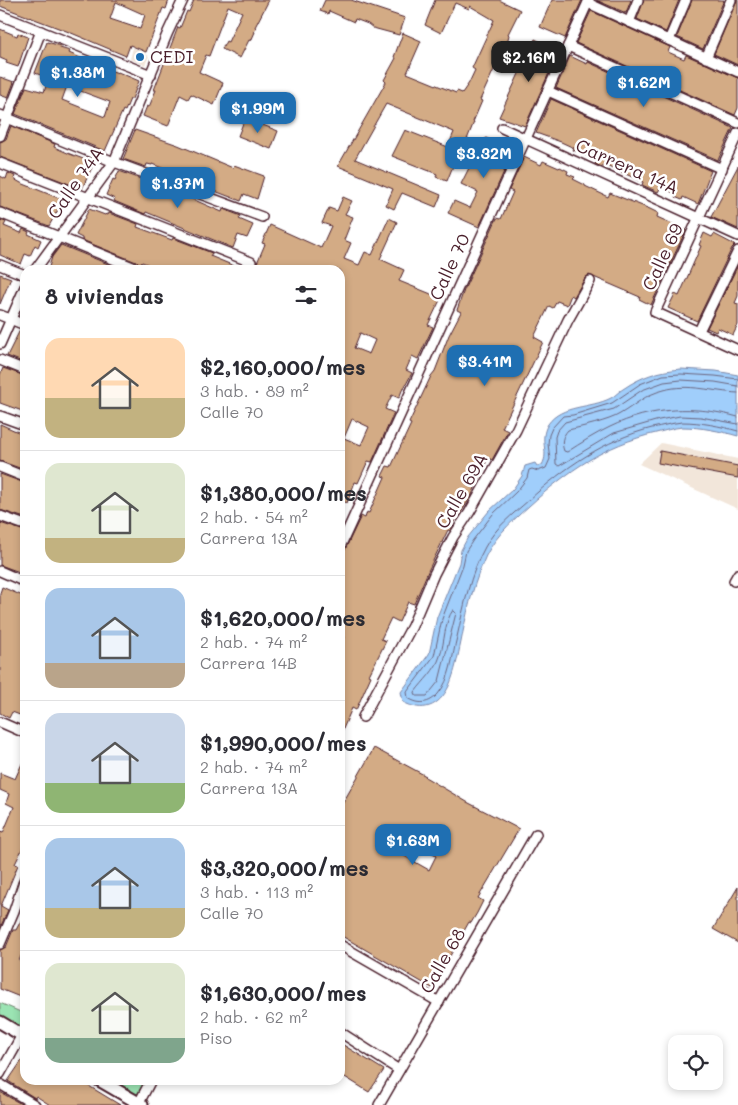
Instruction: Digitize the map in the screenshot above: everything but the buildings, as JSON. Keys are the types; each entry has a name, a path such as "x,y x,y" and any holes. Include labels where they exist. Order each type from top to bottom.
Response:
{"street":[{"name":"Calle 74A","path":"39,265 114,162 183,0"},
{"path":"629,22 638,0"},
{"path":"669,40 686,0"},
{"path":"706,58 731,0"},
{"path":"588,1 738,72"},
{"name":"Calle 70","path":"345,536 588,1"},
{"path":"0,15 151,75"},
{"path":"0,136 4,116 42,31"},
{"path":"568,46 738,123"},
{"path":"548,91 722,168"},
{"path":"4,116 114,162 262,217"},
{"name":"Carrera 14A","path":"502,128 738,236"},
{"name":"Calle 69","path":"699,331 655,312 738,133"},
{"path":"0,163 251,262"},
{"path":"0,213 128,265"},
{"path":"738,250 699,331 736,349 738,338"},
{"path":"0,265 20,273"},
{"name":"Calle 69A","path":"363,717 412,626 438,566 516,430 568,320 590,281"},
{"path":"0,344 20,298"},
{"path":"0,315 20,323"},
{"path":"0,360 20,368"},
{"path":"0,416 20,423"},
{"path":"0,467 20,475"},
{"path":"0,516 20,523"},
{"path":"0,571 20,580"},
{"path":"0,722 20,731"},
{"name":"Calle 68","path":"379,1105 536,834"},
{"path":"0,944 20,893"},
{"path":"345,948 439,1002"},
{"path":"0,1022 20,1034"},
{"path":"345,1035 399,1070"},
{"path":"0,1074 20,1041"},
{"path":"0,1084 35,1105"},
{"path":"108,1085 141,1104 149,1085"}],"shaded area":[{"name":"CEDI","path":"133,48 146,52 145,54 149,56 145,65 130,59"},
{"path":"661,443 738,459 738,509 639,464"}],"green space":[{"path":"0,1003 20,1012 20,1028 0,1016"},
{"path":"116,1085 142,1085 136,1097"}],"water":[{"path":"681,369 716,371 738,375 738,436 717,431 682,427 637,438 603,452 558,482 508,526 490,548 472,593 453,675 445,693 430,706 417,707 403,702 401,692 429,654 437,617 459,563 461,550 468,537 489,511 513,489 522,476 525,466 535,463 537,466 542,465 545,455 544,436 548,424 561,413 611,398 630,384 644,377"}],"place":[{"name":"CEDI","path":"140,57"}]}
